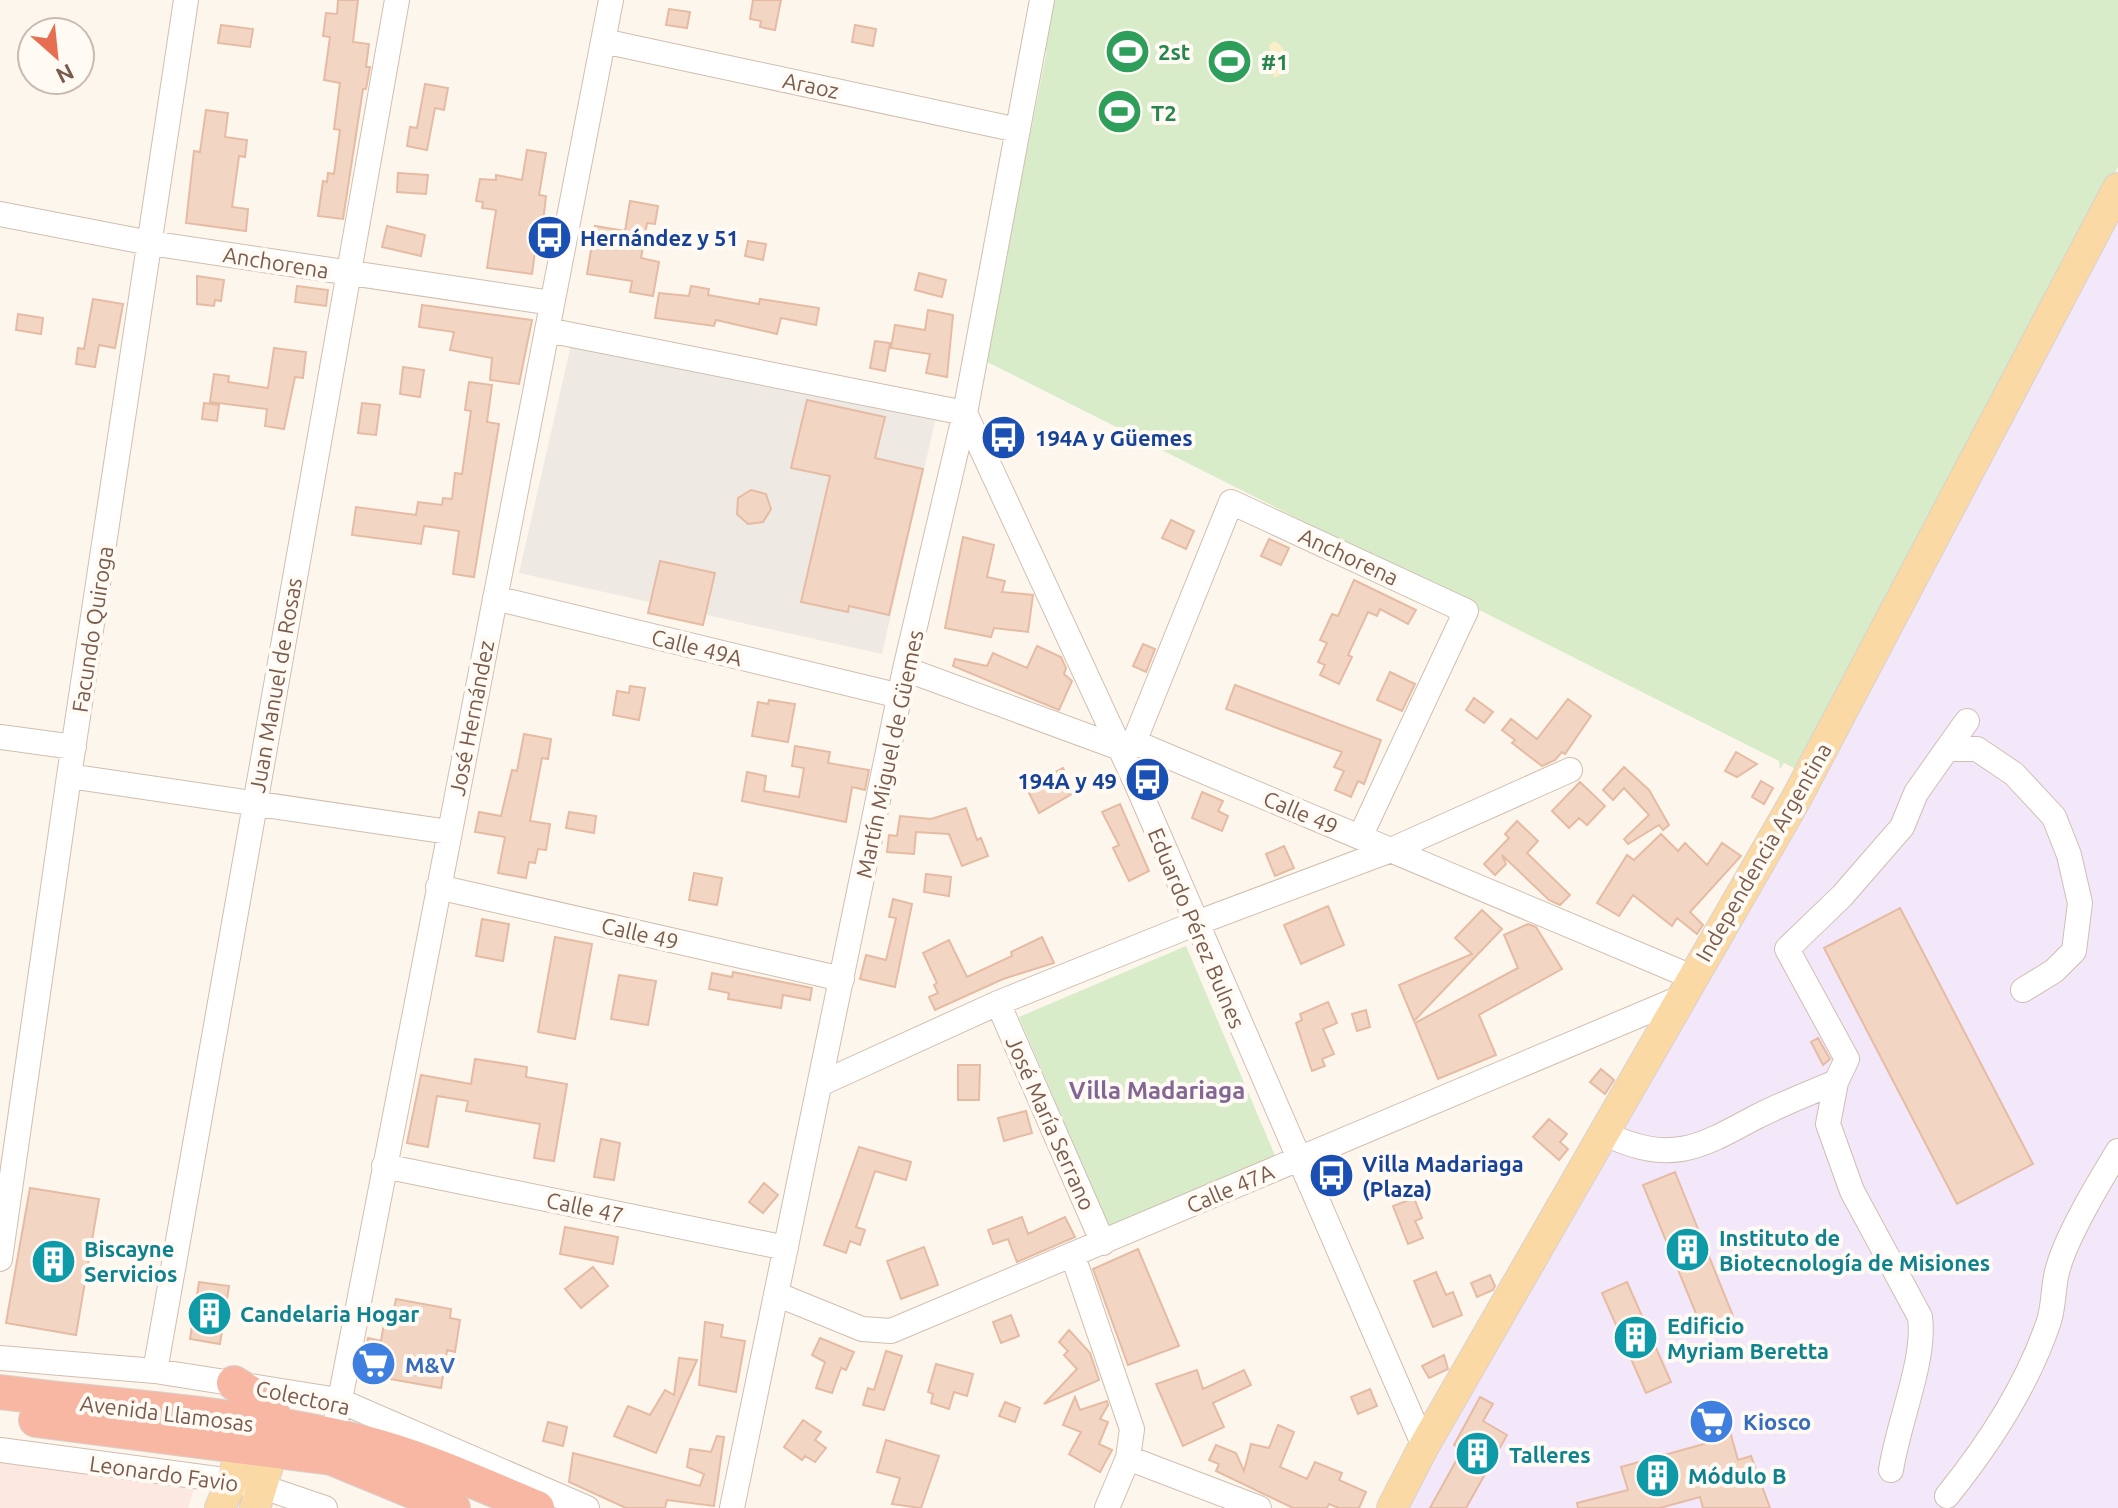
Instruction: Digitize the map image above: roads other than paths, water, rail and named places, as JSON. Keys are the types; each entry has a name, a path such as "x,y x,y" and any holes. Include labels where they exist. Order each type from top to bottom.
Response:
{"highway":[{"path":"0,1415 261,1437 266,1403 234,1383"},
{"name":"Avenida Llamosas","path":"0,1392 261,1437 332,1458 453,1508"},
{"name":"Avenida Llamosas","path":"261,1437 333,1436 411,1456 537,1508"}],"main road":[{"name":"Independencia Argentina","path":"1392,1508 1424,1446 1796,799 2108,230 2118,188"},
{"path":"226,1494 261,1437"},
{"path":"259,1497 261,1437"}],"street":[{"name":"Facundo Quiroga","path":"0,1259 186,0"},
{"name":"Juan Manuel de Rosas","path":"155,1371 397,0"},
{"name":"José Hernández","path":"333,1436 611,0"},
{"name":"Martín Miguel de Güemes","path":"732,1508 905,669 965,413 1042,0"},
{"name":"Araoz","path":"603,41 1018,130"},
{"name":"Anchorena","path":"0,214 150,243 552,303"},
{"path":"547,330 965,413"},
{"name":"Eduardo Pérez Bulnes","path":"965,413 1127,745 1194,924 1424,1446"},
{"name":"Anchorena","path":"1127,745 1231,502 1466,611 1360,837"},
{"name":"Calle 49A","path":"495,598 900,696"},
{"name":"Calle 49","path":"905,669 1127,745 1360,837 1686,987"},
{"path":"1891,1470 1897,1431 1923,1337 1920,1317 1852,1191 1832,1137 1828,1124 1836,1082 1847,1059 1787,949 1842,896 1902,827 1916,793 1967,721"},
{"path":"0,737 74,747"},
{"path":"1947,749 1977,749 2014,774 2054,817 2069,855 2080,903 2074,951 2054,971 2023,990"},
{"path":"820,1084 998,1003 1194,924 1391,850 1570,770"},
{"path":"69,776 449,832"},
{"name":"Calle 49","path":"438,887 842,979"},
{"name":"Calle 47A","path":"776,1294 862,1329 891,1331 1073,1256 1686,987"},
{"name":"José María Serrano","path":"998,1003 1103,1243"},
{"path":"1605,1134 1627,1144 1666,1151 1695,1148 1836,1082"},
{"path":"1947,1496 1972,1465 2030,1367 2050,1319 2057,1269 2118,1151"},
{"name":"Calle 47","path":"384,1166 786,1248"},
{"path":"1073,1256 1132,1429 1128,1458 1107,1508"},
{"name":"Colectora","path":"0,1358 155,1371 338,1400 587,1508"},
{"name":"Leonardo Favio","path":"0,1450 226,1494 325,1508"},
{"path":"1128,1458 1259,1508"}],"place":[{"name":"2st","path":"1127,51"},
{"name":"#1","path":"1230,61"},
{"name":"T2","path":"1120,112"},
{"name":"Hernández y 51","path":"549,237"},
{"name":"194A y Güemes","path":"1004,437"},
{"name":"194A y 49","path":"1148,780"},
{"name":"Villa Madariaga (Plaza)","path":"1331,1176"},
{"name":"Instituto de Biotecnología de Misiones","path":"1688,1250"},
{"name":"Biscayne Servicios","path":"53,1261"},
{"name":"Candelaria Hogar","path":"209,1313"},
{"name":"Edificio Myriam Beretta","path":"1636,1338"},
{"name":"M&V","path":"374,1364"},
{"name":"Kiosco","path":"1712,1421"},
{"name":"Talleres","path":"1478,1454"},
{"name":"Módulo B","path":"1657,1475"}],"district":[{"name":"Villa Madariaga","path":"1157,1090"}]}
